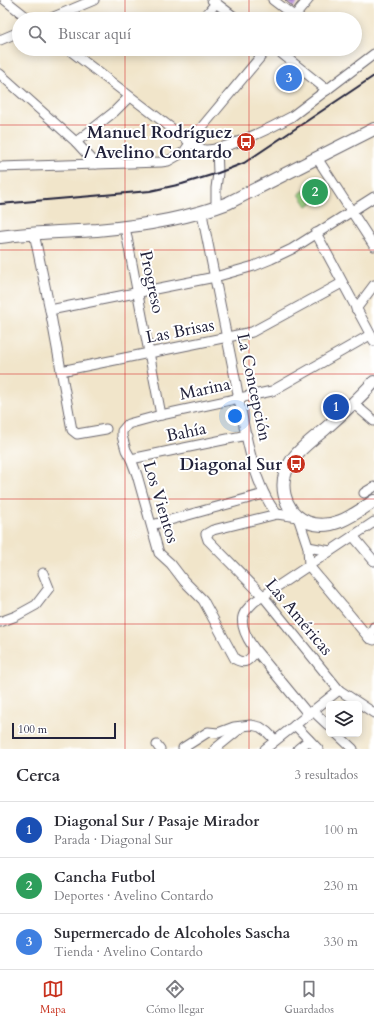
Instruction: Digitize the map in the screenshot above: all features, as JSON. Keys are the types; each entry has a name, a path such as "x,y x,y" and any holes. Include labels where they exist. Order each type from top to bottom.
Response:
{"main road":[{"path":"0,237 34,233 98,230 125,227 203,212 374,129"},
{"path":"374,382 354,404 295,456 287,467 283,486 286,501 290,508 298,517 306,522 315,524 326,525 336,523 348,518 374,501"}],"street":[{"path":"5,0 20,12"},
{"path":"66,12 94,0"},
{"path":"273,0 286,12"},
{"path":"298,12 308,0"},
{"path":"207,12 214,1 228,12"},
{"path":"0,40 12,35"},
{"path":"77,56 191,143 204,150 217,148 244,138 291,117 374,54"},
{"path":"0,167 168,161 184,152 197,132 261,56"},
{"path":"285,56 327,90"},
{"path":"0,74 76,142 96,164"},
{"path":"76,142 114,112 129,97"},
{"path":"216,207 218,173 217,148"},
{"path":"317,158 374,246"},
{"path":"50,310 215,277 254,266 292,249 374,197"},
{"name":"La Concepción","path":"203,212 247,435 256,471 264,494 277,514"},
{"name":"Progreso","path":"125,227 161,415"},
{"path":"34,233 72,430 77,434 106,429"},
{"path":"316,233 372,338"},
{"name":"Las Brisas","path":"61,371 252,332 342,283"},
{"path":"356,309 374,285"},
{"name":"Marina","path":"128,424 161,415 266,393 372,338"},
{"path":"354,404 374,421"},
{"name":"Los Vientos","path":"128,424 122,431 122,436 126,450 132,459 160,554 171,564 184,581 203,600 234,660 242,663 248,662 253,655 253,648"},
{"name":"Bahía","path":"132,459 247,435"},
{"path":"364,493 374,487"},
{"path":"152,525 264,494"},
{"path":"277,514 298,517 308,547 309,566 372,639"},
{"name":"Las Américas","path":"277,514 213,530 206,534 208,540 263,596 339,690 374,713"},
{"path":"326,724 311,713 253,648 246,636 243,620 244,613 254,602 374,522"},
{"path":"353,536 374,561"},
{"path":"308,547 330,551"},
{"path":"0,622 16,616 36,605 48,588 43,573"},
{"path":"372,639 374,627"},
{"path":"265,749 339,690"},
{"path":"183,748 208,732 218,733 234,727 251,725 260,727 276,740"},
{"path":"295,725 318,749"},
{"path":"215,749 243,726"},
{"path":"341,737 353,749"},
{"path":"298,749 309,740"}],"green space":[{"path":"322,179 331,191 307,206 299,194"}],"building":[{"path":"285,0 300,0 294,8"}],"railway":[{"path":"0,204 150,191 182,184 218,173 244,163 374,76"}],"place":[{"name":"Supermercado de Alcoholes Sascha","path":"289,78"},
{"name":"Manuel Rodríguez / Avelino Contardo","path":"246,142"},
{"name":"Cancha Futbol","path":"315,192"},
{"name":"Diagonal Sur / Pasaje Mirador","path":"336,407"},
{"name":"Diagonal Sur","path":"296,464"}]}
